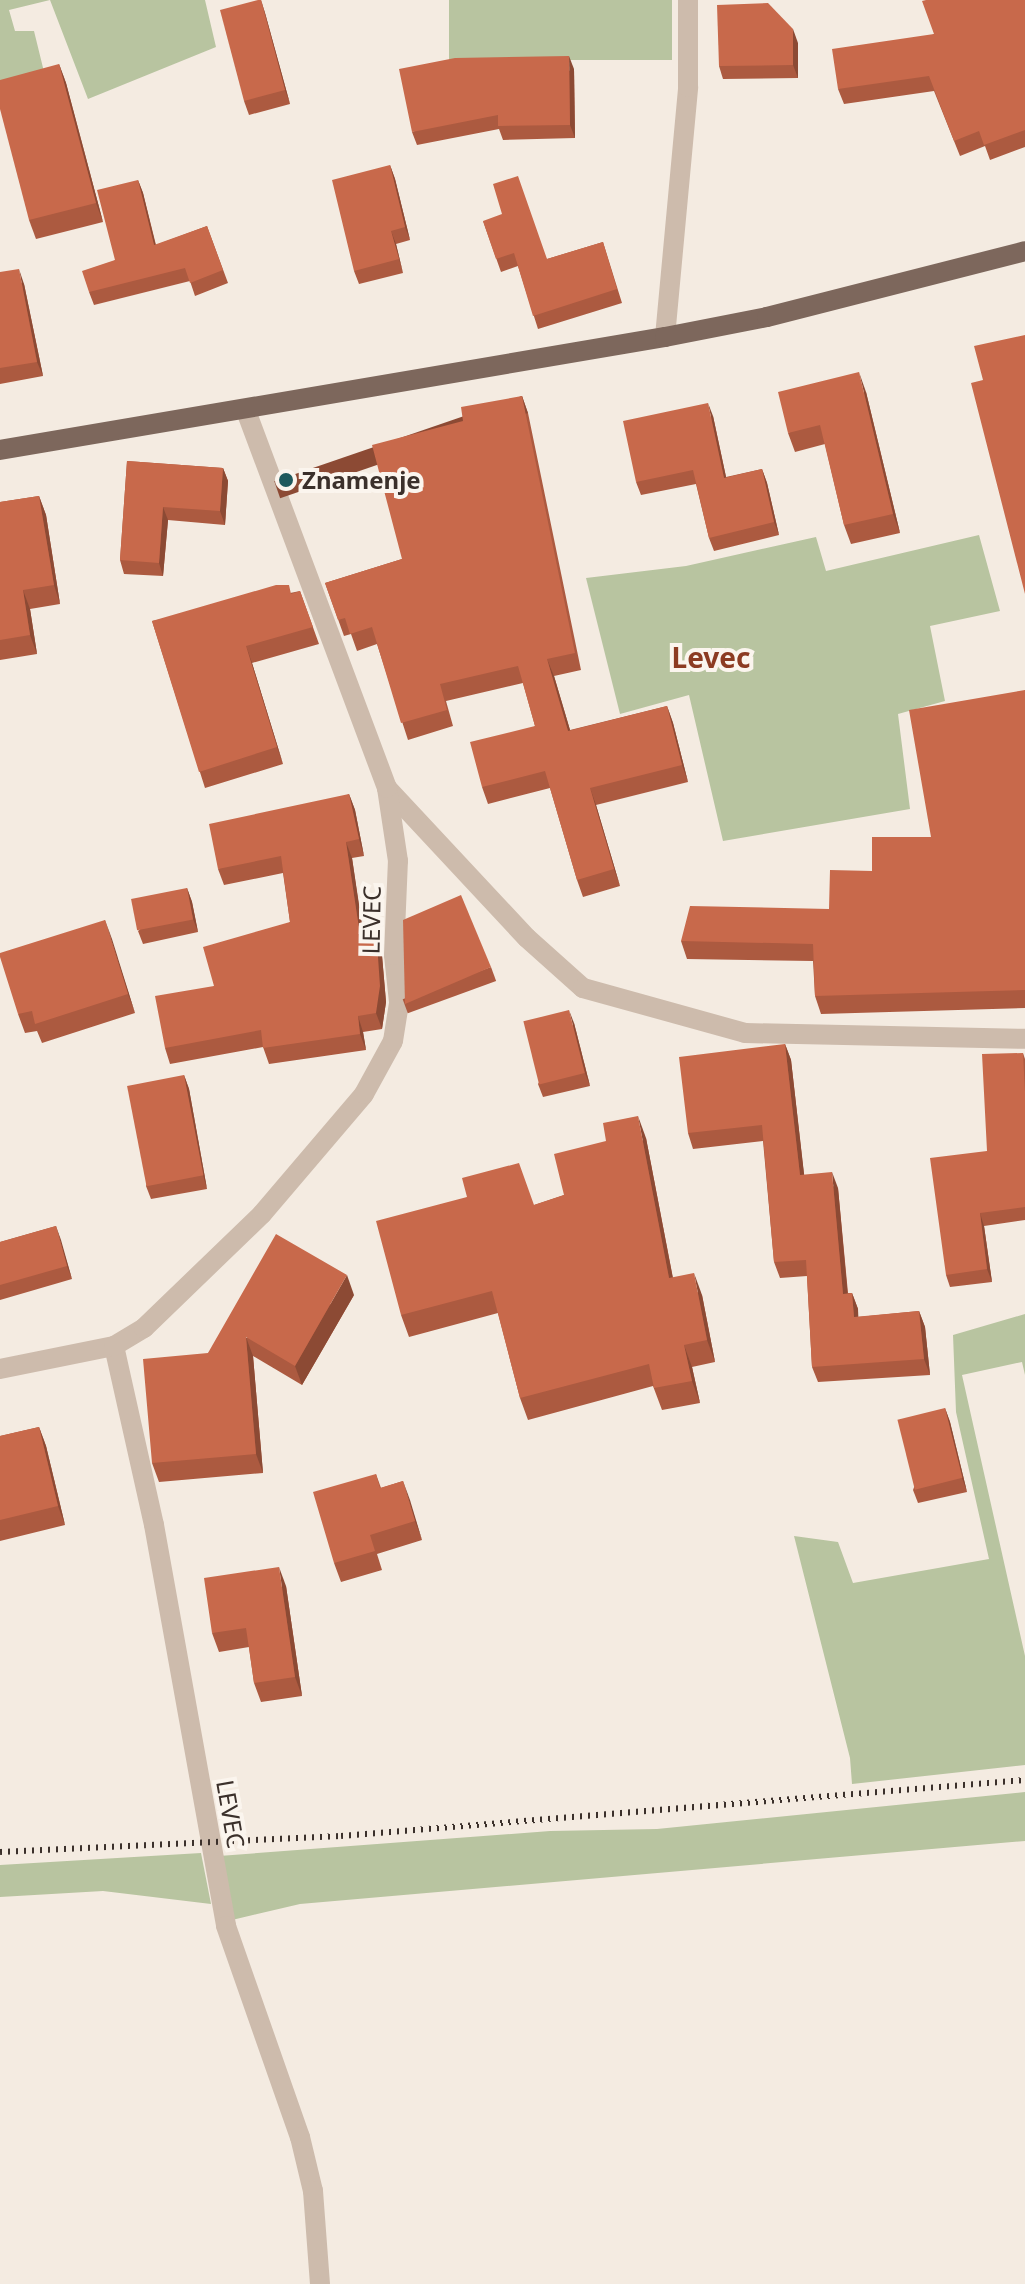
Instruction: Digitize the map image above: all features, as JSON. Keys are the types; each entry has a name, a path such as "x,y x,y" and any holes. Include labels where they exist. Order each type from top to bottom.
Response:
{"main road":[{"path":"0,450 665,337 767,317 1025,251"}],"street":[{"path":"665,337 688,87 688,0"},
{"name":"LEVEC","path":"0,1369 114,1346 144,1328 262,1214 364,1094 393,1041 399,1002 394,955 398,861 387,788 246,410"},
{"path":"387,788 527,938 583,988 745,1033 1025,1039"},
{"name":"LEVEC","path":"114,1346 154,1525 226,1926 300,2137 313,2191 320,2284"}],"green space":[{"path":"0,0 50,0 9,10 15,31 34,31 46,80 0,88"},
{"path":"50,0 205,0 216,47 88,99"},
{"path":"449,0 672,0 672,60 449,60"},
{"path":"979,535 1000,611 930,626 945,701 898,714 910,809 723,841 689,695 620,714 586,578 686,566 816,537 826,571"},
{"path":"1025,1314 1025,1375 1022,1362 962,1375 1025,1656 1025,1765 852,1784 850,1758 794,1536 838,1542 853,1583 989,1559 956,1412 953,1335"},
{"path":"1025,1792 1025,1841 300,1904 232,1920 219,1856 550,1831 657,1829"},
{"path":"201,1853 211,1904 103,1891 0,1897 0,1865"}],"building":[{"path":"261,0 285,90 244,101 220,10"},
{"path":"1025,0 1025,130 984,145 979,131 954,141 929,76 838,89 832,49 934,34 922,1"},
{"path":"768,3 793,29 793,65 719,66 717,5"},
{"path":"569,56 570,125 498,126 498,115 412,132 399,69 455,58"},
{"path":"59,64 96,203 29,220 0,109 0,80"},
{"path":"390,165 405,227 391,231 399,259 354,271 332,180"},
{"path":"518,176 547,259 603,242 617,289 533,316 514,253 496,259 483,221 502,214 493,184"},
{"path":"138,180 154,245 207,226 223,270 190,283 185,268 89,292 82,271 115,260 97,190"},
{"path":"19,269 37,362 0,368 0,272"},
{"path":"1025,335 1025,594 971,383 983,380 974,346"},
{"path":"859,372 893,514 844,525 820,425 788,433 778,392"},
{"path":"522,396 575,653 547,659 568,731 667,706 682,765 590,788 614,869 577,880 545,771 482,787 470,742 535,726 518,666 440,684 447,710 401,723 372,627 350,634 345,618 338,620 325,583 402,559 372,445 463,421 461,407"},
{"path":"708,403 724,478 762,469 774,522 709,538 693,470 636,482 623,421"},
{"path":"127,461 223,468 220,511 163,507 159,563 120,560"},
{"path":"39,496 54,585 23,590 30,635 0,640 0,502"},
{"path":"276,585 289,585 291,594 300,591 313,627 246,646 277,747 199,772 152,621"},
{"path":"1025,690 1025,990 815,996 813,944 681,941 690,906 829,909 830,870 872,871 872,837 931,837 909,710"},
{"path":"349,794 359,839 346,842 360,935 376,928 380,986 376,1013 358,1016 360,1034 263,1048 261,1030 165,1048 155,996 214,986 203,947 290,922 281,856 218,869 209,824"},
{"path":"187,888 193,919 137,930 131,899"},
{"path":"461,895 491,967 405,1004 403,920"},
{"path":"105,920 128,994 35,1024 32,1011 18,1014 0,953"},
{"path":"569,1010 585,1073 539,1084 523,1021"},
{"path":"785,1044 800,1175 832,1172 843,1294 852,1293 854,1317 919,1311 924,1359 812,1367 806,1260 774,1262 762,1125 688,1133 679,1057"},
{"path":"1023,1053 1025,1207 980,1213 987,1269 946,1275 930,1158 987,1151 982,1054"},
{"path":"184,1075 203,1175 147,1186 127,1086"},
{"path":"638,1116 669,1278 694,1273 707,1340 684,1345 692,1381 654,1388 649,1364 520,1398 492,1291 401,1315 376,1221 467,1197 462,1178 519,1163 534,1205 564,1195 554,1154 606,1141 603,1123"},
{"path":"56,1226 67,1266 0,1285 0,1242"},
{"path":"276,1234 347,1275 295,1366 246,1337 256,1454 152,1463 143,1359 208,1353"},
{"path":"945,1408 962,1478 915,1490 897,1420"},
{"path":"39,1427 58,1506 0,1520 0,1436"},
{"path":"376,1474 380,1488 403,1481 415,1521 370,1535 375,1551 334,1563 313,1492"},
{"path":"279,1567 295,1677 254,1683 246,1628 212,1633 204,1578"}],"railway":[{"path":"0,1852 341,1836 1025,1780"}],"place":[{"name":"Znamenje","path":"286,480"}],"district":[{"name":"Levec","path":"711,657"}]}
